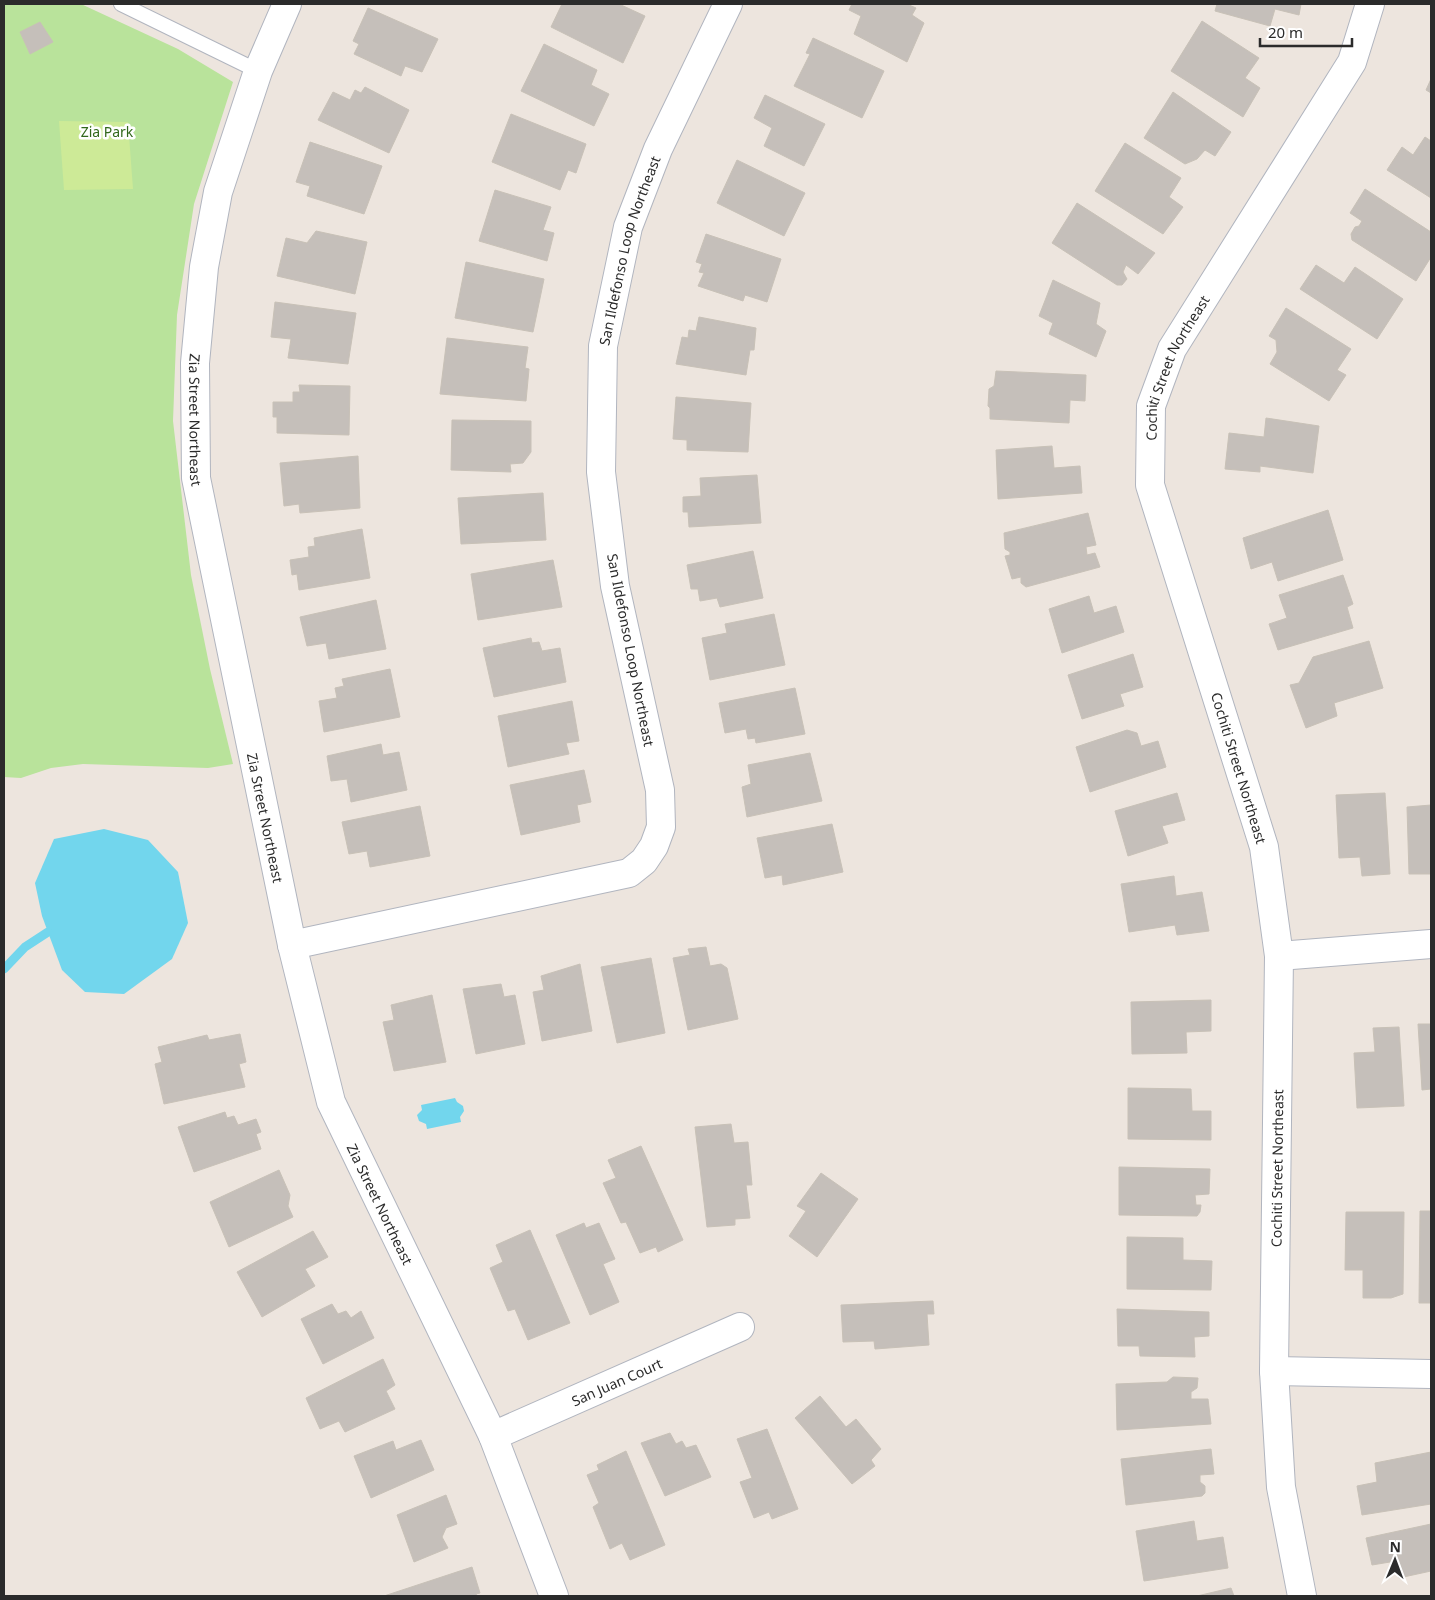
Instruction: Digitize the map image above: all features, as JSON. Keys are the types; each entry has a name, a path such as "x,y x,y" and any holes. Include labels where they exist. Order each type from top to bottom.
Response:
{"street":[{"name":"Zia Street Northeast","path":"287,4 258,71 218,192 204,267 195,363 196,478 292,945 331,1102 493,1436 554,1596"},
{"name":"San Ildefonso Loop Northeast","path":"292,945 628,873 644,860 654,846 661,827 660,790 615,586 600,472 603,346 628,227 658,149 728,4"},
{"name":"Cochiti Street Northeast","path":"1302,1596 1281,1487 1274,1371 1279,956 1264,847 1150,485 1151,406 1172,349 1352,62 1370,4"},
{"path":"1279,956 1431,944"},
{"name":"San Juan Court","path":"493,1436 740,1327"},
{"path":"1274,1371 1431,1374"}],"lane":[{"path":"121,4 258,71"}],"green space":[{"name":"Zia Park","path":"4,4 81,4 178,49 233,82 194,204 177,315 173,421 191,575 210,669 233,764 208,768 83,764 51,768 21,778 4,777"},
{"path":"59,121 128,122 133,189 64,190"}],"water":[{"path":"104,829 148,840 178,872 188,923 172,959 124,994 85,992 62,970 42,916 35,883 54,839"},
{"path":"455,1098 463,1106 464,1111 460,1117 461,1122 427,1129 426,1124 419,1121 417,1115 422,1110 421,1105"}],"building":[{"path":"562,4 619,4 645,16 623,63 551,27"},
{"path":"852,4 907,4 916,8 912,15 924,23 907,62 854,34 861,16 849,10"},
{"path":"1217,4 1301,4 1299,15 1275,9 1270,26 1215,11"},
{"path":"368,8 438,39 422,72 405,66 401,76 354,54 359,44 353,41"},
{"path":"1202,21 1259,58 1245,78 1260,88 1243,117 1171,71"},
{"path":"40,22 53,42 30,54 20,32"},
{"path":"813,38 884,71 862,118 794,86 810,54 806,53"},
{"path":"544,44 597,70 591,85 609,94 594,126 521,91"},
{"path":"1431,79 1431,93 1426,90"},
{"path":"365,87 409,110 389,153 318,120 333,92 350,100 355,90 361,93"},
{"path":"1173,92 1231,132 1215,156 1205,150 1197,159 1185,164 1144,138"},
{"path":"765,95 825,124 804,166 764,146 772,128 754,118"},
{"path":"511,114 586,144 576,173 568,170 560,190 492,162"},
{"path":"1425,137 1431,141 1431,198 1387,170 1402,147 1413,155"},
{"path":"310,142 382,166 364,214 307,196 310,186 296,182"},
{"path":"1125,143 1181,178 1169,197 1183,207 1163,234 1095,191"},
{"path":"737,160 805,193 784,236 717,203"},
{"path":"1365,189 1431,232 1431,257 1416,281 1352,240 1351,234 1362,221 1350,213"},
{"path":"495,190 551,207 543,230 554,233 547,261 479,241"},
{"path":"1077,203 1155,253 1138,274 1126,265 1123,272 1127,279 1122,285 1117,285 1052,243"},
{"path":"316,231 367,242 355,294 277,276 286,238 307,243"},
{"path":"706,234 781,259 767,302 745,295 743,301 698,286 704,273 699,272 702,264 696,262"},
{"path":"466,262 544,279 533,332 455,318"},
{"path":"1316,265 1344,283 1355,267 1403,299 1377,339 1300,289"},
{"path":"1053,280 1100,303 1096,324 1106,331 1096,357 1049,334 1053,323 1039,316"},
{"path":"275,302 356,313 348,364 288,358 291,339 271,337"},
{"path":"1286,308 1351,349 1337,370 1346,375 1329,401 1270,364 1277,352 1276,340 1269,336"},
{"path":"699,317 756,328 754,350 750,350 746,375 676,364 682,337 688,338 689,330 696,331"},
{"path":"447,338 528,347 525,368 529,369 526,401 440,394"},
{"path":"996,371 1086,375 1085,401 1070,400 1069,423 990,419 990,408 988,406 989,389 994,386"},
{"path":"299,385 350,386 349,435 277,433 277,417 273,417 273,402 293,402 293,392 300,392"},
{"path":"676,397 751,403 748,452 687,450 687,440 673,439"},
{"path":"1266,418 1319,426 1313,473 1260,466 1260,472 1225,469 1229,433 1264,437"},
{"path":"452,420 531,421 531,452 523,463 510,464 511,472 451,470"},
{"path":"1052,446 1054,468 1080,466 1082,493 998,499 996,450"},
{"path":"358,456 360,508 300,513 299,504 284,506 280,463"},
{"path":"757,475 761,523 689,527 688,512 683,512 683,497 701,496 700,478"},
{"path":"543,493 546,540 461,544 458,498"},
{"path":"1328,510 1343,560 1278,581 1272,562 1251,569 1243,538"},
{"path":"1088,513 1096,545 1086,547 1087,555 1095,553 1100,567 1026,587 1021,583 1021,577 1012,579 1005,556 1010,555 1010,552 1005,549 1004,533"},
{"path":"362,529 370,578 299,590 297,574 292,575 290,560 309,557 308,547 315,546 314,538"},
{"path":"753,551 763,598 720,607 717,598 700,601 698,589 691,589 687,565"},
{"path":"553,560 562,607 478,620 471,574"},
{"path":"1343,575 1353,604 1347,607 1353,628 1278,650 1269,624 1287,618 1279,595"},
{"path":"1089,596 1094,613 1116,606 1124,632 1062,653 1049,609"},
{"path":"376,600 386,649 329,659 326,643 307,646 300,617"},
{"path":"774,614 785,665 710,680 702,638 727,633 725,624"},
{"path":"531,638 532,643 539,642 542,651 560,648 566,682 494,697 483,648"},
{"path":"1369,641 1383,688 1334,703 1337,716 1306,728 1290,685 1299,683 1313,657"},
{"path":"1133,654 1143,687 1120,694 1124,706 1082,719 1068,675"},
{"path":"390,669 400,717 324,732 319,701 337,698 335,688 344,686 342,679"},
{"path":"795,688 805,734 756,743 755,738 748,739 746,729 725,733 719,703"},
{"path":"572,701 579,741 566,743 569,754 508,767 498,716"},
{"path":"1127,730 1137,733 1141,746 1158,741 1166,767 1090,792 1076,747"},
{"path":"381,744 383,755 399,752 407,790 351,802 347,779 331,781 327,756"},
{"path":"810,753 822,801 747,817 742,787 751,784 748,765"},
{"path":"584,770 591,802 577,805 580,822 521,835 510,785"},
{"path":"1177,793 1185,820 1162,826 1168,843 1128,856 1115,811"},
{"path":"1385,793 1390,874 1362,876 1360,857 1339,858 1336,795"},
{"path":"1431,805 1431,874 1409,874 1407,807"},
{"path":"420,806 430,856 370,867 367,851 349,854 342,822"},
{"path":"832,824 843,872 783,885 782,875 765,878 757,838"},
{"path":"1174,876 1176,896 1202,892 1209,931 1177,935 1175,925 1129,932 1121,884"},
{"path":"706,947 710,966 721,964 727,968 738,1019 688,1030 673,958 690,955 688,949"},
{"path":"651,958 665,1033 617,1043 601,967"},
{"path":"580,964 592,1031 542,1041 533,992 544,990 541,976"},
{"path":"501,984 504,997 515,995 525,1044 476,1054 463,989"},
{"path":"432,995 446,1062 394,1071 383,1022 394,1020 391,1005"},
{"path":"1211,1000 1211,1031 1186,1032 1187,1053 1132,1054 1131,1002"},
{"path":"1418,1024 1431,1024 1431,1089 1422,1090"},
{"path":"1399,1027 1404,1106 1357,1108 1354,1053 1375,1052 1373,1028"},
{"path":"240,1034 246,1062 239,1064 245,1087 164,1104 155,1064 162,1062 158,1047 207,1035 209,1040"},
{"path":"1128,1088 1191,1089 1192,1111 1211,1111 1211,1140 1128,1139"},
{"path":"225,1112 227,1118 234,1116 238,1125 256,1119 261,1132 256,1134 261,1149 194,1172 178,1127"},
{"path":"731,1124 734,1143 748,1142 752,1185 746,1185 750,1218 735,1219 735,1225 707,1227 695,1127"},
{"path":"641,1146 683,1240 658,1252 656,1247 640,1253 626,1222 621,1223 603,1183 616,1178 608,1160"},
{"path":"1119,1167 1210,1169 1209,1194 1195,1195 1196,1205 1201,1205 1197,1216 1119,1215"},
{"path":"279,1170 290,1195 288,1206 293,1217 229,1247 210,1202"},
{"path":"821,1173 858,1199 817,1257 789,1236 806,1211 797,1206"},
{"path":"1420,1211 1431,1211 1431,1303 1419,1303"},
{"path":"1346,1212 1404,1212 1403,1294 1391,1298 1363,1298 1363,1270 1345,1270"},
{"path":"584,1223 586,1228 599,1223 615,1259 603,1264 619,1302 590,1315 556,1235"},
{"path":"530,1230 570,1323 528,1340 515,1309 508,1311 490,1268 503,1262 496,1245"},
{"path":"313,1231 328,1257 305,1269 315,1286 262,1317 237,1272"},
{"path":"1127,1237 1183,1238 1183,1260 1212,1261 1211,1290 1127,1289"},
{"path":"933,1301 934,1314 927,1314 929,1345 875,1349 874,1341 843,1342 841,1305"},
{"path":"332,1304 338,1314 346,1311 351,1318 361,1311 374,1338 323,1364 301,1319"},
{"path":"1117,1309 1209,1312 1209,1336 1194,1337 1195,1357 1140,1356 1139,1346 1118,1346"},
{"path":"383,1359 395,1385 386,1391 395,1409 345,1432 339,1421 320,1429 306,1398"},
{"path":"1173,1377 1198,1378 1197,1388 1191,1392 1191,1399 1208,1399 1211,1424 1117,1430 1116,1384 1167,1382"},
{"path":"820,1396 846,1427 856,1419 881,1449 871,1460 875,1466 852,1484 795,1418"},
{"path":"767,1429 798,1509 772,1519 769,1512 754,1518 740,1482 752,1478 737,1439"},
{"path":"670,1433 676,1444 682,1441 686,1448 696,1445 711,1477 665,1496 641,1443"},
{"path":"421,1440 434,1470 371,1498 354,1456 393,1441 396,1450"},
{"path":"1211,1449 1214,1474 1200,1475 1200,1482 1205,1486 1205,1493 1202,1496 1126,1505 1121,1459"},
{"path":"626,1451 665,1545 630,1560 622,1543 610,1549 593,1507 599,1503 587,1475 599,1470 597,1465"},
{"path":"1431,1452 1431,1504 1362,1515 1357,1486 1377,1482 1375,1463"},
{"path":"446,1495 457,1524 446,1528 442,1537 448,1548 414,1562 397,1515"},
{"path":"1194,1521 1197,1541 1223,1537 1228,1568 1144,1581 1136,1531"},
{"path":"1431,1524 1431,1571 1399,1578 1396,1561 1372,1565 1366,1538"},
{"path":"472,1567 480,1593 476,1594 477,1596 384,1596"},
{"path":"1231,1588 1234,1596 1197,1596"}],"waterway":[{"path":"4,969 25,947 48,932"}]}
